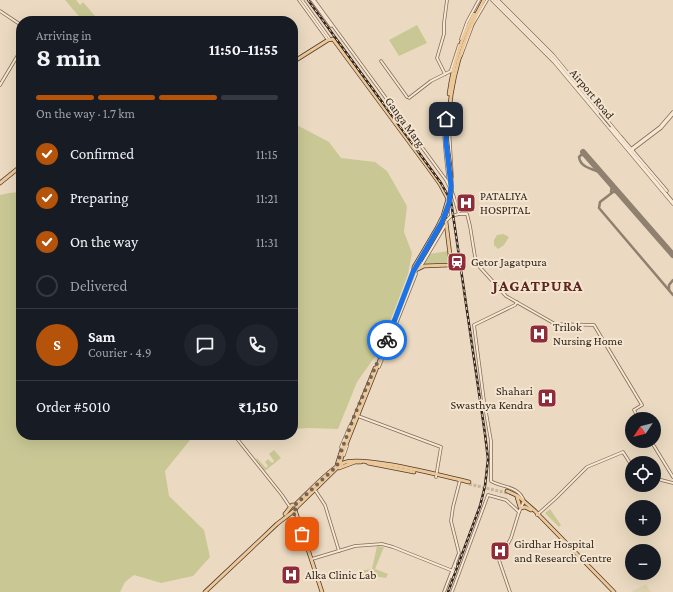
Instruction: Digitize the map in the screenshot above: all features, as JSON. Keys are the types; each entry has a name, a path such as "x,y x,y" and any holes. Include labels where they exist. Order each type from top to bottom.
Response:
{"main road":[{"path":"453,71 469,30 483,0"},
{"path":"339,466 342,450 351,425 381,357 414,272 442,222 449,203 451,186 446,119 453,71 468,25 483,0"},
{"path":"298,59 329,39"},
{"name":"Ganga Marg","path":"329,39 336,42 440,184 448,199"},
{"path":"0,183 16,170"},
{"path":"420,263 423,265 450,262 444,220 448,199"},
{"path":"414,272 414,267 444,220"},
{"path":"414,272 420,263"},
{"path":"349,461 345,459 342,450 358,416 381,357"},
{"path":"293,509 339,466 343,455"},
{"path":"204,592 339,466 349,461 359,460 378,462 436,476"},
{"path":"339,466 355,462 364,462 469,483"},
{"path":"537,515 531,510 523,501 507,492 512,491 523,501 537,515 613,592"},
{"path":"517,498 521,507 531,510"},
{"path":"293,509 312,559 322,592"},
{"path":"293,509 322,592"}],"street":[{"name":"Ganga Marg","path":"301,0 329,39"},
{"path":"313,0 422,146 446,180 453,194"},
{"path":"445,74 437,58 444,34 447,0"},
{"name":"Airport Road","path":"494,0 551,56 620,137 630,151"},
{"name":"Airport Road","path":"494,0 554,62 673,203"},
{"path":"498,0 553,55 620,137"},
{"path":"0,11 16,22"},
{"path":"0,85 16,58"},
{"path":"381,61 408,98 431,81 453,71"},
{"path":"448,113 453,194 459,214"},
{"path":"667,191 630,151 660,127 673,113"},
{"path":"446,119 445,152 449,188"},
{"name":"Ganga Marg","path":"448,199 451,216"},
{"path":"420,263 444,220 451,216 467,214 477,265 506,296 555,324 594,325 642,405 634,410 635,412"},
{"path":"510,592 499,560 511,538 523,501 522,497 508,486 491,481 491,441 483,397 474,324 515,305 517,302"},
{"path":"343,455 358,416 441,447 436,476"},
{"path":"238,440 293,509"},
{"path":"655,448 673,477"},
{"path":"537,515 587,467 623,452 626,456"},
{"path":"661,480 673,483"},
{"path":"457,580 455,564 459,552 452,529 452,517 460,481"},
{"path":"508,486 512,491"},
{"path":"315,490 325,505 339,551"},
{"path":"452,592 488,495 506,500 519,512"},
{"path":"312,559 357,545 382,544 456,571"},
{"path":"444,592 450,577 462,567"}],"shaded area":[{"path":"65,0 76,0 80,5 83,2 95,16 79,16"},
{"path":"417,25 427,43 399,56 389,40"},
{"path":"298,126 329,142 341,158 375,162 387,171 407,206 404,232 412,253 408,274 379,351 357,382 338,429 298,429"},
{"path":"16,192 16,440 190,440 165,471 169,496 204,530 210,557 193,576 161,583 134,575 125,582 120,592 0,592 0,195"},
{"path":"503,234 509,237 504,245 498,249 494,245 494,240 497,235"},
{"path":"448,251 448,263 423,264 429,254"},
{"path":"274,450 281,458 265,471 256,459 257,458 266,468 268,466 265,462 268,459 272,463 274,461 269,454"},
{"path":"550,509 561,525 559,527 545,513"},
{"path":"377,546 384,547 375,569 388,574 386,578 374,576 359,578 358,571 372,569"},
{"path":"646,584 651,592 631,592"}],"taxiway":[{"path":"592,162 584,155 579,157 580,161 586,167 604,175"},
{"path":"608,180 612,186 611,192"},
{"path":"625,200 618,192 613,192 600,202 599,208 673,295"},
{"path":"669,290 669,285 673,280"}],"runway":[{"path":"583,152 673,255"}],"tunnel":[{"path":"469,484 507,493"}],"railway":[{"path":"308,0 441,183 451,201 488,459 485,486 480,506 448,592"}],"way so far":[{"path":"302,534 296,516 292,512 297,508 295,505 337,466 355,414 387,340"}],"place":[{"name":"PATALIYA HOSPITAL","path":"466,203"},
{"name":"Getor Jagatpura","path":"457,262"},
{"name":"Trilok Nursing Home","path":"539,334"},
{"name":"Shahari Swasthya Kendra","path":"547,398"},
{"name":"Girdhar Hospital and Research Centre","path":"500,551"},
{"name":"Alka Clinic Lab","path":"291,575"}],"district":[{"name":"JAGATPURA","path":"538,285"}],"route":[{"path":"387,340 413,272 442,222 449,203 451,186 446,142 446,119"}]}
